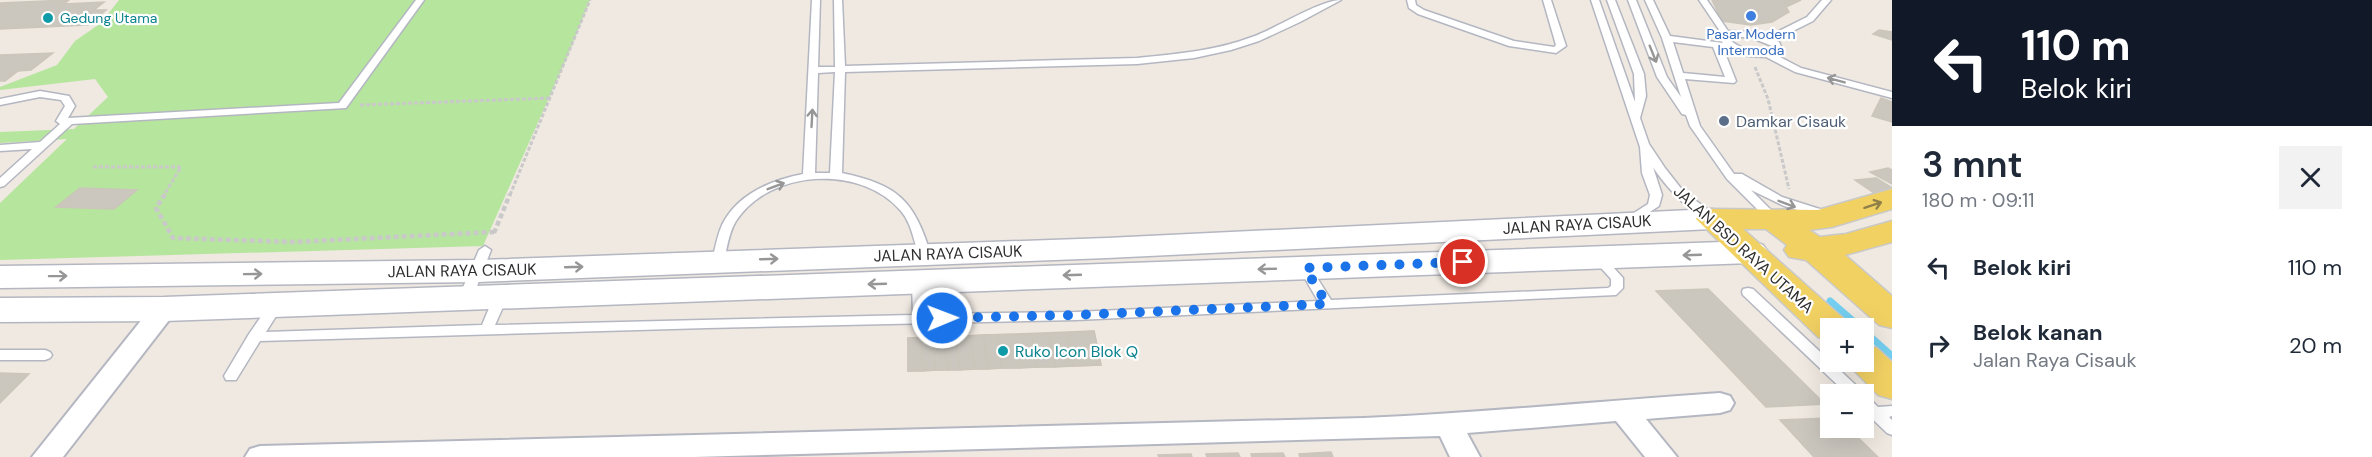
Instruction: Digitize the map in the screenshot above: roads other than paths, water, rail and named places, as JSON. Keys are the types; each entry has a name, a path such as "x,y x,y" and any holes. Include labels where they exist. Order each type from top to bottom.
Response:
{"main road":[{"name":"JALAN RAYA CISAUK","path":"476,273 501,296 1627,222 1712,219 1820,220 1824,213 1892,199"},
{"name":"JALAN BSD RAYA UTAMA","path":"1712,219 1751,252 1820,318"},
{"path":"1776,221 1887,303"},
{"name":"JALAN RAYA CISAUK","path":"0,277 476,273 718,261 921,268 1305,268 1815,249 1849,244 1885,233"},
{"path":"1885,233 1856,263 1859,274 1887,303"},
{"name":"JALAN RAYA CISAUK","path":"0,310 164,309 276,305 476,273"},
{"path":"1870,372 1884,399"}],"street":[{"path":"47,457 164,309"},
{"path":"260,457 615,453 1449,425 1499,419 1720,403"},
{"path":"1624,411 1662,457"},
{"path":"1449,425 1466,457"}],"lane":[{"path":"0,102 40,94 65,98 70,106 61,121 342,106 420,0"},
{"path":"809,176 816,0"},
{"path":"836,174 840,69 838,0"},
{"path":"814,70 1137,61 1179,57 1228,48 1266,35 1337,0"},
{"path":"1412,0 1412,6 1421,12 1512,44 1559,49 1561,46 1548,0"},
{"name":"JALAN BSD RAYA UTAMA","path":"1595,0 1644,144 1660,170 1679,193 1712,219"},
{"path":"1611,0 1639,74 1641,96 1636,118"},
{"path":"1632,0 1662,77 1736,183 1776,221"},
{"path":"1649,0 1667,38 1695,126"},
{"path":"1703,0 1726,34"},
{"path":"1769,40 1810,19 1827,0"},
{"path":"1667,38 1767,54 1774,53 1779,48 1769,40 1746,33 1726,34"},
{"path":"1726,34 1723,38 1732,47"},
{"path":"1679,75 1731,81 1717,45"},
{"path":"1767,54 1798,70 1892,95"},
{"path":"0,184 69,121"},
{"path":"1627,222 1653,206 1656,195 1648,173 1644,144"},
{"path":"1,149 43,145"},
{"path":"1720,162 1758,192 1793,207 1824,213"},
{"path":"718,261 730,221 749,200 774,185 809,176 836,174 863,179 889,193 906,208 918,231 921,268 920,319"},
{"path":"254,337 1076,315 1611,292 1617,288 1617,278 1598,258"},
{"path":"1305,268 1327,304"},
{"path":"1748,292 1845,384"},
{"path":"487,329 501,296"},
{"path":"231,376 276,305"},
{"path":"0,355 45,355"},
{"path":"1884,399 1892,411"},
{"path":"1884,399 1892,429"}],"waterway":[{"path":"1830,301 1850,318"},
{"path":"1874,340 1892,356"}],"place":[{"name":"Pasar Modern Intermoda","path":"1751,16"},
{"name":"Gedung Utama","path":"48,18"},
{"name":"Damkar Cisauk","path":"1724,121"},
{"name":"Ruko Icon Blok Q","path":"1003,351"}]}
